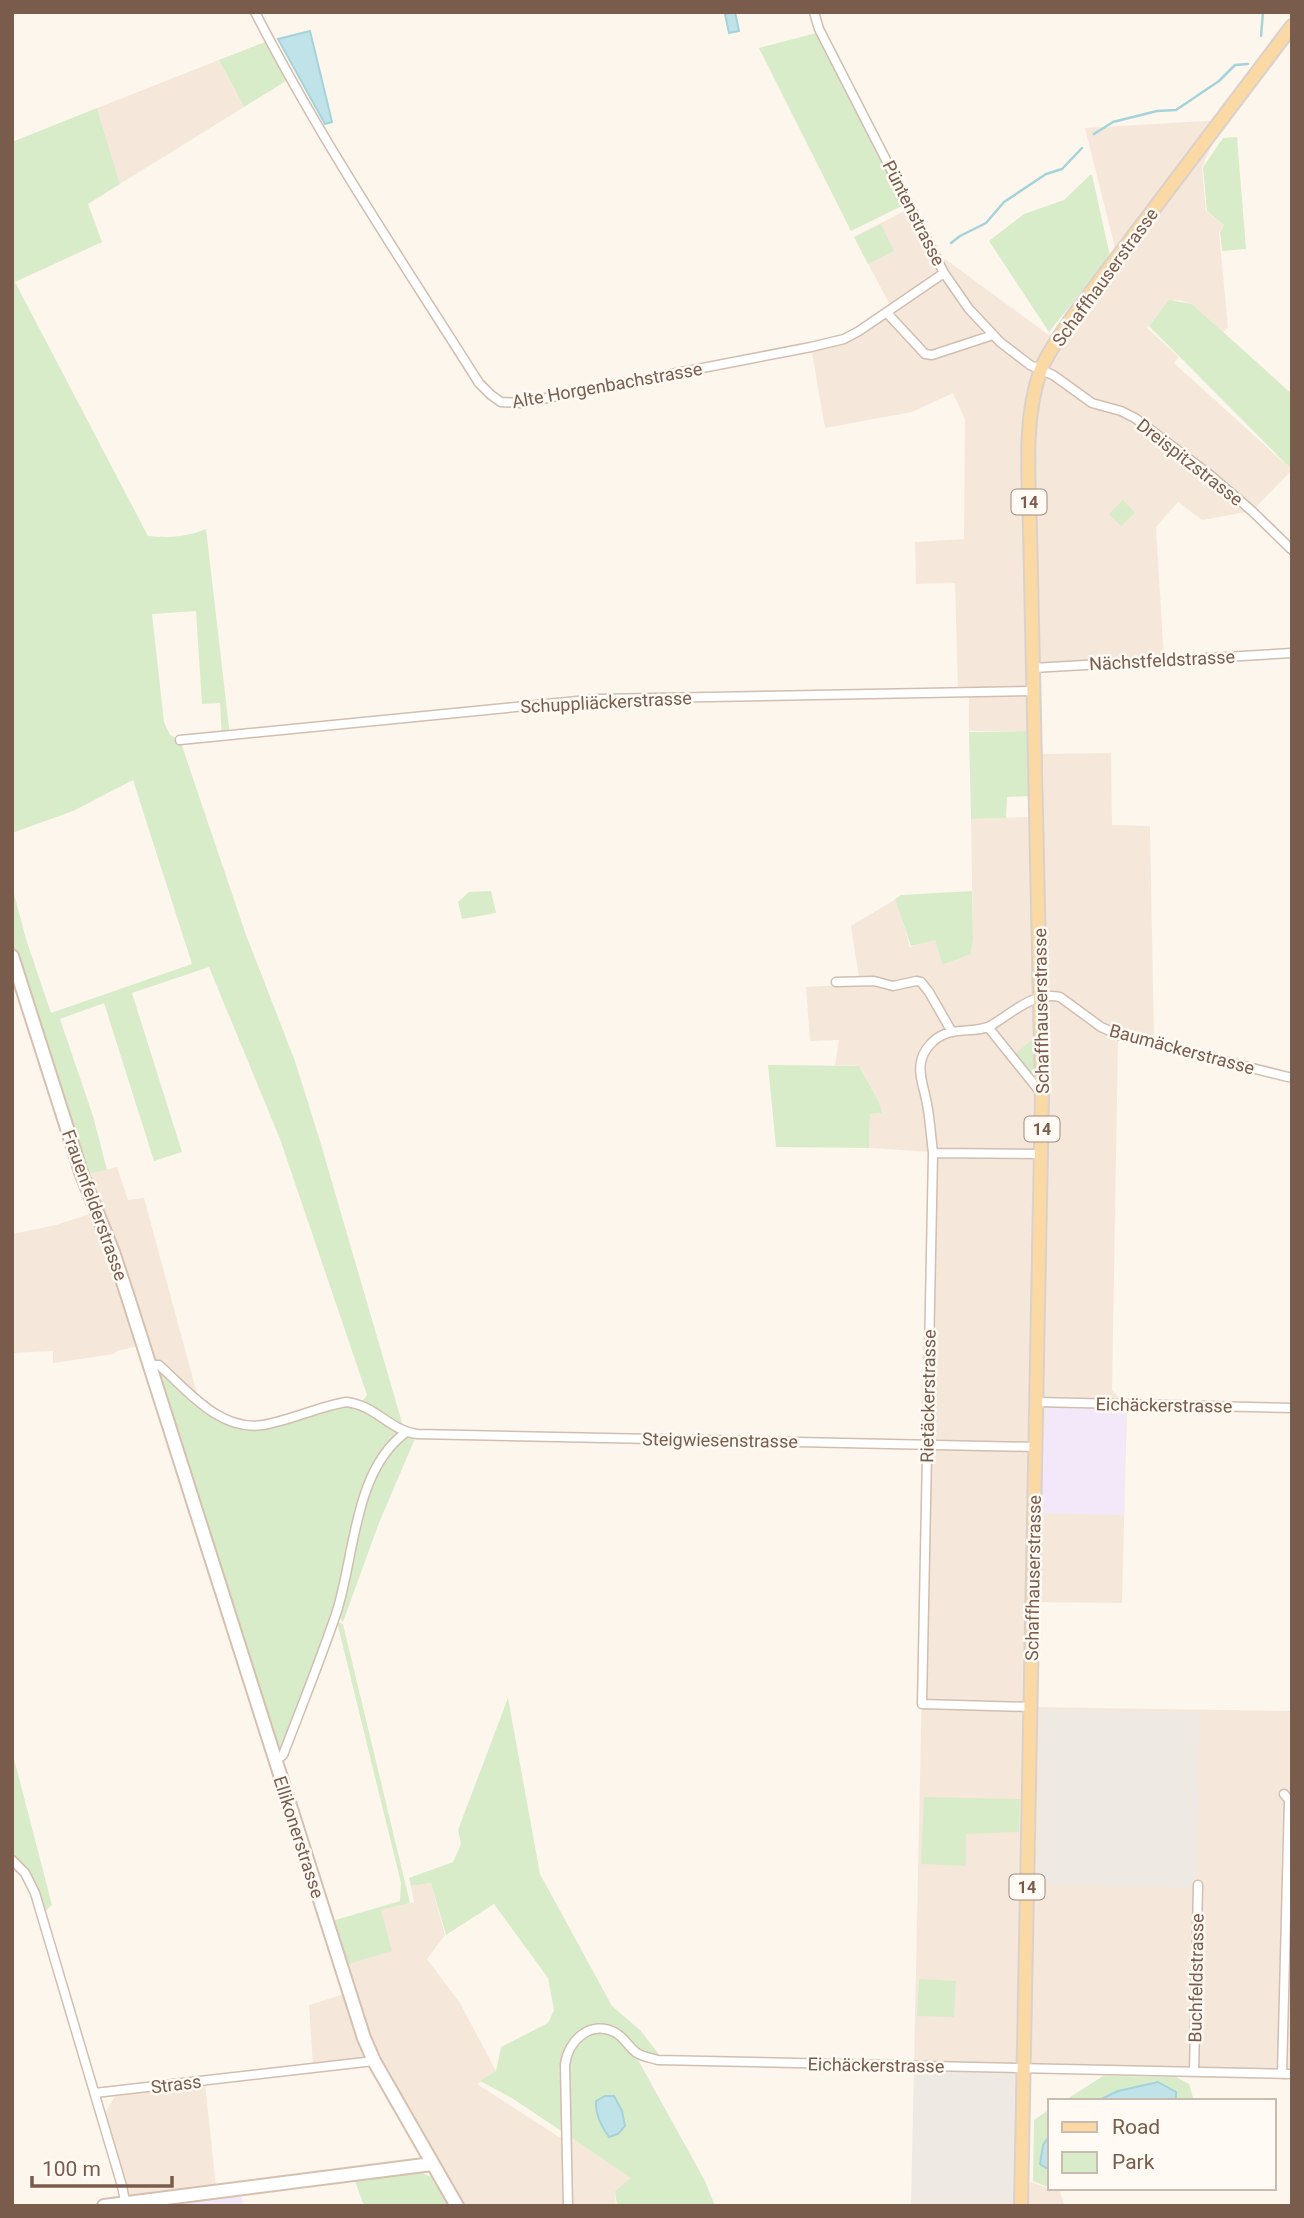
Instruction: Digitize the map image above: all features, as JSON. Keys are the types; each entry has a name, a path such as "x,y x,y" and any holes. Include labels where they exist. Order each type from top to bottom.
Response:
{"main road":[{"name":"Schaffhauserstrasse","path":"1020,2206 1042,1154 1029,459 1032,405 1041,372 1073,316 1292,26"}],"street":[{"name":"Alte Horgenbachstrasse","path":"255,12 334,152 472,372 485,389 501,402 521,403 811,347 844,338 887,313 944,273"},
{"name":"Püntenstrasse","path":"814,12 820,29 944,273 969,309 993,335 1041,372"},
{"path":"887,313 925,354 932,355 993,335"},
{"name":"Dreispitzstrasse","path":"1041,372 1053,376 1092,403 1135,418 1210,475 1292,550"},
{"name":"Nächstfeldstrasse","path":"1033,668 1292,653"},
{"name":"Schuppliäckerstrasse","path":"180,740 598,699 1034,691"},
{"name":"Frauenfelderstrasse","path":"12,956 82,1175 113,1252 177,1454"},
{"path":"836,982 874,981 893,986 921,982 952,1031 988,1027 1027,1002 1041,998"},
{"name":"Baumäckerstrasse","path":"1041,998 1054,995 1060,997 1101,1027 1119,1035 1292,1078"},
{"path":"988,1027 1042,1095"},
{"name":"Rietäckerstrasse","path":"952,1031 940,1036 928,1047 921,1062 933,1153 922,1704 1030,1707"},
{"path":"933,1153 1042,1154"},
{"path":"149,1365 159,1365 225,1420 241,1425 262,1425 346,1402 360,1404 372,1410 405,1433 393,1442 378,1464 360,1506 349,1567 336,1613 283,1755 275,1761"},
{"name":"Eichäckerstrasse","path":"1036,1402 1292,1408"},
{"name":"Steigwiesenstrasse","path":"405,1433 1035,1447"},
{"name":"Ellikonerstrasse","path":"177,1454 356,2014 374,2061 457,2206"},
{"path":"1284,1794 1289,1800 1287,2074"},
{"path":"12,1860 36,1893 125,2204"},
{"name":"Buchfeldstrasse","path":"1194,2072 1198,1885"},
{"name":"Eichäckerstrasse","path":"568,2206 566,2054 573,2041 594,2028 618,2034 637,2053 658,2060 1287,2074"},
{"name":"Strass","path":"95,2093 374,2061"},
{"path":"104,2206 432,2164"}],"shaded area":[{"path":"219,60 244,107 120,184 97,108"},
{"path":"1223,120 1202,167 1206,211 1224,225 1219,232 1228,327 1223,332 1192,304 1179,300 1169,301 1147,328 1179,357 1174,363 1292,470 1252,511 1202,520 1178,502 1156,527 1164,660 1034,668 1035,731 969,731 969,693 958,692 955,583 916,584 915,542 964,539 965,419 953,393 912,412 825,428 811,347 844,339 892,309 854,237 912,207 939,261 945,259 1057,341 1121,254 1115,248 1085,128"},
{"path":"1111,753 1112,825 1150,826 1154,1039 1118,1040 1112,1390 1127,1407 1122,1603 1033,1602 1031,1707 1292,1711 1292,2074 914,2066 933,1152 869,1148 870,1114 882,1113 879,1102 859,1066 835,1065 839,1040 810,1041 806,987 840,985 859,977 851,926 896,899 910,947 935,939 944,965 971,954 971,819 1030,817 1044,792 1043,754"},
{"path":"117,1167 128,1200 144,1198 199,1401 153,1364 142,1345 114,1354 53,1363 53,1351 12,1353 12,1234 56,1225 96,1212 82,1175"},
{"path":"1046,1402 1126,1404 1124,1515 1040,1513"},
{"path":"1041,1710 1200,1712 1196,1888 1038,1884"},
{"path":"431,1883 445,1935 427,1959 460,2003 496,2071 477,2084 559,2137 571,2138 632,2178 615,2191 616,2206 463,2206 379,2059 313,2066 309,2005 354,1991 346,1965 391,1951 381,1910 414,1902 411,1886"},
{"path":"914,2066 1023,2067 1021,2206 911,2206"},
{"path":"205,2083 217,2197 241,2195 243,2206 132,2206 105,2113 117,2093"},
{"path":"1031,2182 1048,2190 1062,2190 1065,2206 1021,2206 1021,2192"},
{"path":"241,2195 243,2206 154,2206"}],"green space":[{"path":"816,33 904,205 851,231 759,48"},
{"path":"270,40 291,78 244,107 219,60"},
{"path":"97,108 120,184 88,204 102,242 15,282 148,536 178,536 206,529 230,736 222,737 220,703 202,704 196,611 152,614 164,722 170,735 180,740 246,935 295,1061 405,1433 417,1434 379,1523 343,1622 337,1614 283,1755 275,1761 153,1364 224,1420 262,1425 337,1404 360,1404 367,1395 280,1139 209,967 132,993 182,1152 154,1161 104,1003 60,1019 93,1116 107,1170 82,1175 12,956 12,886 26,939 51,1013 192,964 133,780 73,811 12,833 12,142"},
{"path":"1237,137 1246,249 1222,251 1220,232 1224,225 1207,211 1203,167 1223,138"},
{"path":"1090,175 1110,256 1049,332 989,241 1024,214 1064,200"},
{"path":"881,224 894,251 868,264 854,237"},
{"path":"1169,300 1192,304 1292,394 1292,470 1149,326"},
{"path":"1123,500 1135,513 1121,526 1109,514"},
{"path":"1030,731 1031,796 1007,797 1006,818 971,819 969,732"},
{"path":"491,891 496,913 462,919 458,902 469,892"},
{"path":"972,891 971,954 943,965 935,940 911,946 895,899 901,895"},
{"path":"1033,1039 1034,1071 1031,1072 1015,1054"},
{"path":"768,1065 859,1066 879,1102 882,1113 870,1114 869,1148 776,1147"},
{"path":"337,1622 343,1624 410,1903 381,1910 392,1951 346,1965 332,1921 400,1901 401,1883"},
{"path":"508,1698 540,1874 612,2006 640,2030 661,2057 632,2049 705,2181 715,2206 617,2206 615,2191 631,2178 512,2098 480,2081 496,2071 501,2047 548,2023 554,2010 548,1978 494,1904 446,1935 431,1883 411,1886 409,1878 453,1862 461,1844 458,1830"},
{"path":"12,1751 52,1905 42,1914 35,1893 12,1860"},
{"path":"924,1797 1020,1799 1019,1832 966,1834 966,1866 921,1864"},
{"path":"919,1979 956,1981 954,2017 917,2016"},
{"path":"1103,2076 1176,2077 1189,2084 1193,2099 1176,2099 1176,2092 1118,2091 1101,2099 1067,2099"},
{"path":"1048,2110 1048,2138 1043,2145 1046,2168 1048,2166 1048,2187 1033,2181 1034,2120"},
{"path":"420,2172 438,2180 453,2206 364,2206 355,2181"}],"water":[{"path":"735,12 739,31 729,33 725,14"},
{"path":"310,31 332,122 325,124 278,39"},
{"path":"1158,2082 1176,2092 1176,2099 1101,2099 1118,2091"},
{"path":"605,2096 614,2096 622,2111 625,2126 618,2134 609,2137 596,2111 596,2101"},
{"path":"1048,2138 1046,2168 1040,2164 1043,2145"}],"waterway":[{"path":"1261,36 1263,12"},
{"path":"1094,134 1113,122 1157,111 1176,110 1219,81 1235,65 1248,64"},
{"path":"951,243 986,223 1004,202 1046,174 1062,169 1082,148"}]}
